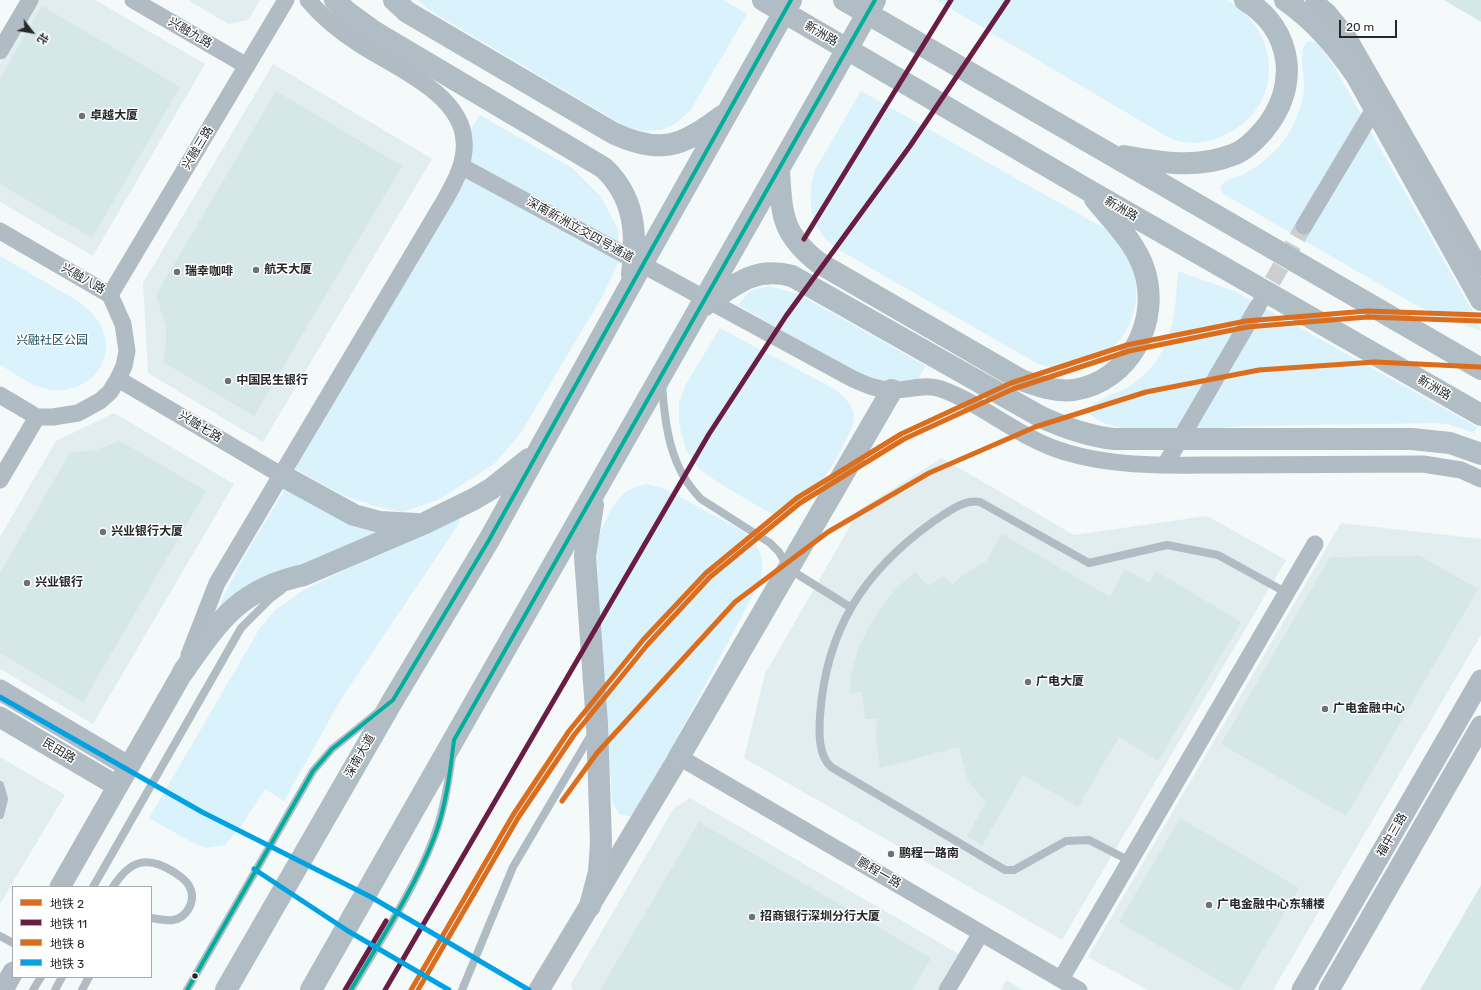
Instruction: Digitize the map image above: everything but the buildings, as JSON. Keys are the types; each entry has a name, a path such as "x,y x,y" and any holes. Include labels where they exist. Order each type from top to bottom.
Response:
{"main road":[{"path":"336,0 347,12 373,31 589,158 615,178 629,205 633,220 635,254 632,282"},
{"path":"394,0 407,12 613,133 643,145 657,147 678,142 697,134 726,113"},
{"name":"新洲路","path":"763,0 1088,190 1481,415"},
{"name":"深南大道","path":"226,990 393,700 489,540 726,113 791,0"},
{"path":"844,0 1481,369"},
{"path":"311,990 876,0"},
{"path":"1109,153 1167,164 1211,162 1237,154 1256,139 1272,120 1282,97 1287,77 1286,54 1278,34 1268,19 1245,0"},
{"path":"1285,0 1322,31 1339,50 1356,76 1479,297"},
{"path":"779,172 781,206 789,231 802,249 819,263 1020,380 1048,389 1074,390 1096,384 1117,372 1132,354 1145,330 1148,314 1148,294 1145,271 1133,247 1088,190"},
{"path":"701,308 754,274 780,273 792,276 1041,417 1071,430 1114,440 1412,440 1450,443 1481,454"},
{"path":"679,757 892,390"},
{"path":"183,672 229,611 262,588 283,579 304,575 423,524 491,489 538,452"},
{"path":"281,475 354,515 380,522 423,524"},
{"path":"590,906 599,872 601,847 597,724 585,556 595,492"}],"street":[{"path":"0,52 30,0"},
{"name":"兴融九路","path":"133,0 247,66"},
{"name":"兴融三路","path":"110,295 286,0"},
{"path":"61,886 183,672 217,583 446,198 461,166 464,140 462,128 449,106 426,85 337,28 318,13 308,0"},
{"path":"1314,0 1333,17 1347,35 1383,95 1481,268"},
{"path":"1304,226 1383,95"},
{"name":"深南新洲立交四号通道","path":"461,166 853,379 882,390 926,386 940,388 1029,438 1063,452 1094,459 1165,465 1423,464 1461,470 1481,479"},
{"name":"兴融八路","path":"0,231 110,295 119,313 126,336 127,351 124,366 110,392 90,408 65,416 37,416"},
{"path":"1165,465 1258,306"},
{"name":"兴融七路","path":"118,379 281,475"},
{"path":"0,395 37,416 0,480"},
{"path":"1061,979 1315,544"},
{"name":"福中三路","path":"1302,990 1481,680"},
{"name":"民田路","path":"0,690 128,766"},
{"name":"民田路","path":"0,717 117,786"},
{"name":"福中三路","path":"1329,990 1481,726"},
{"path":"540,990 679,757"},
{"name":"鹏程一路","path":"679,757 1079,990"},
{"path":"947,990 980,933"},
{"path":"3,990 12,974"}],"lane":[{"path":"662,376 664,422 673,452 692,490 706,502 770,543 779,552 790,568 850,607"},
{"path":"1130,861 1089,840 1066,841 1014,870 1005,870 830,767 825,762 818,732 822,686 834,642 850,607 874,574 908,540 943,515 970,500 980,502 1089,563 1167,545 1218,555 1287,593"},
{"path":"94,886 241,628 271,598 304,575"},
{"path":"187,990 313,771 332,749 393,700"},
{"path":"462,990 513,867 597,724"},
{"path":"351,990 416,877 434,837 446,796 454,740"},
{"path":"0,785 4,799 0,815"},
{"path":"114,886 125,870 141,862 156,863 182,877 191,890 192,897 188,910 178,918 171,920 152,918"},
{"path":"0,936 12,942"},
{"path":"33,990 40,978"},
{"path":"55,990 61,978"},
{"path":"82,990 88,978"}],"shaded area":[{"name":"卓越大厦","path":"37,0 95,0 205,64 93,256 0,202 0,64"},
{"path":"188,0 260,0 248,20 228,24"},
{"name":"航天大厦","path":"273,64 432,159 263,442 148,373 143,283"},
{"name":"兴业银行大厦","path":"114,413 234,484 93,724 0,669 0,537 56,441"},
{"path":"942,458 1074,535 1207,516 1286,560 1062,940 744,758 765,674 860,509"},
{"path":"1341,523 1481,539 1481,635 1273,990 1148,990 1088,957"},
{"path":"0,757 65,795 0,904"},
{"name":"招商银行深圳分行大厦","path":"690,798 959,954 938,990 573,990 571,984 674,808"},
{"path":"1006,980 1023,990 1001,990"}],"green space":[{"path":"418,0 723,0 747,14 690,111 675,124 661,130 644,131 628,128 429,10"},
{"path":"936,0 1227,0 1246,15 1260,33 1267,53 1269,73 1265,93 1255,112 1239,127 1217,138 1193,143 1172,139"},
{"path":"1308,41 1317,43 1332,63 1474,314 1481,331 1439,316 1412,303 1222,193 1220,187 1222,184 1256,167 1273,153 1283,142 1293,126 1302,102 1304,91 1302,58 1304,46"},
{"path":"861,91 1104,228 1127,248 1130,254 1134,273 1136,289 1135,305 1131,320 1124,334 1114,346 1102,356 1088,364 1068,369 1038,364 836,248 827,240 820,232 812,213 812,181 815,170"},
{"path":"480,115 572,168 601,197 618,229 619,261 602,297 520,434 494,464 438,500 402,512 378,507 345,496 295,469 455,191 469,132"},
{"name":"兴融社区公园","path":"0,256 78,301 96,318 103,331 106,345 104,357 99,369 91,378 81,385 69,389 56,390 43,388 32,384 0,365"},
{"path":"1178,271 1236,292 1477,427 1474,433 1448,424 1434,423 1246,426 1176,431 1140,431 1112,426 1098,420 1087,411 1095,403 1126,388 1141,377 1153,365 1162,352 1172,322"},
{"path":"769,286 798,294 926,366 918,379 910,384 885,386 851,370 738,305 750,291"},
{"path":"720,328 836,390 852,409 854,417 853,424 849,435 835,461 812,497 802,506 789,513 780,515 770,513 722,485 699,469 686,450 679,424 679,403 686,384"},
{"path":"646,484 663,488 748,535 757,547 760,554 762,568 759,584 644,800 631,816 620,815 612,802 596,548 603,526 616,503 628,491"},
{"path":"285,489 337,518 382,532 219,610 220,603 240,564"},
{"path":"455,516 460,520 458,525 341,699 284,801 265,789 239,829 225,845 207,848 197,845 149,818 260,628 275,610 302,591"}],"tunnel":[{"path":"1260,303 1304,226"}],"metro line":[{"name":"11","path":"804,239 951,0"},
{"name":"11","path":"385,990 709,434 786,316 910,146 1008,0"},
{"name":"2","path":"411,990 513,815 569,731 643,640 706,573 797,498 901,434 1011,383 1127,345 1246,321 1367,311 1481,315"},
{"name":"8","path":"418,990 518,818 574,735 648,644 710,577 800,503 904,439 1013,389 1129,351 1247,327 1367,317 1481,321"},
{"name":"2","path":"562,801 597,753 735,602 828,532 929,473 1035,427 1146,392 1259,370 1375,362 1481,367"},
{"name":"3","path":"0,697 202,812 371,897 529,990"},
{"name":"3","path":"254,869 348,931 449,990"},
{"name":"11","path":"345,990 386,921"}],"transit line":[{"path":"187,990 313,771 332,749 393,700 489,540 791,0"},
{"path":"351,990 406,897 426,858 445,802 454,740 875,0"}],"place":[{"name":"卓越大厦","path":"82,116"},
{"name":"航天大厦","path":"256,270"},
{"name":"瑞幸咖啡","path":"177,272"},
{"name":"中国民生银行","path":"228,381"},
{"name":"兴业银行大厦","path":"103,532"},
{"name":"兴业银行","path":"27,583"},
{"name":"广电大厦","path":"1028,682"},
{"name":"广电金融中心","path":"1325,709"},
{"name":"鹏程一路南","path":"891,854"},
{"name":"广电金融中心东辅楼","path":"1209,905"},
{"name":"招商银行深圳分行大厦","path":"752,917"}]}
